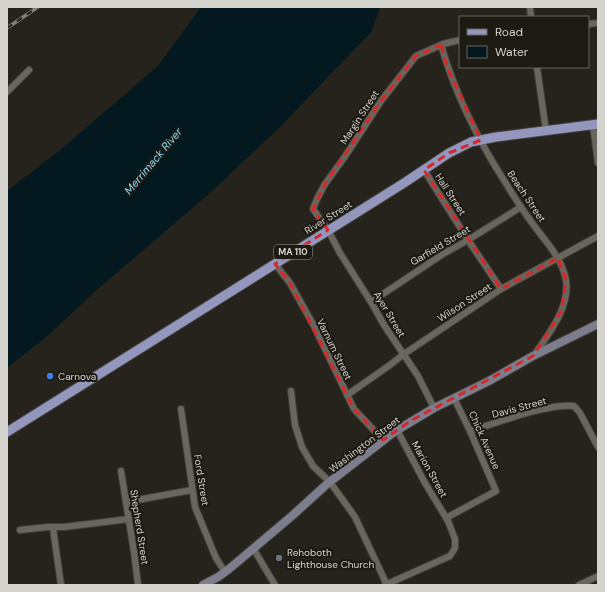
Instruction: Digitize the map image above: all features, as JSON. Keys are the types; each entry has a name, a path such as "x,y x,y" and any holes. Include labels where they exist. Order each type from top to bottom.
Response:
{"main road":[{"name":"River Street","path":"7,432 449,153 471,142 496,137 595,125"}],"street":[{"name":"Margin Street","path":"328,230 313,209 317,199 325,184 381,102 403,71 416,56 441,45 459,40"},
{"name":"Beach Street","path":"441,45 447,67 481,140 504,181 558,258 566,280 565,297 561,312 551,332 533,356"},
{"path":"537,68 546,131"},
{"path":"7,92 29,70"},
{"path":"595,125 598,162"},
{"name":"Hall Street","path":"424,170 468,240 502,289"},
{"name":"Garfield Street","path":"371,302 437,258 521,207"},
{"name":"Ayer Street","path":"328,230 340,253 384,325 418,376 434,408"},
{"name":"Wilson Street","path":"347,395 404,354 502,289 598,236"},
{"name":"Varnum Street","path":"275,264 290,283 314,326 354,409 383,440"},
{"name":"Washington Street","path":"203,585 225,572 330,482 397,430 434,408 598,324"},
{"path":"291,391 295,425 302,447 313,466 330,482 355,517 386,585"},
{"name":"Chick Avenue","path":"446,518 496,491 454,398"},
{"name":"Davis Street","path":"470,431 534,412 566,405 574,406 598,447"},
{"name":"Ford Street","path":"181,409 195,507 216,558 225,572"},
{"name":"Marion Street","path":"386,585 450,556 455,548 455,539 446,518 425,483 397,430"},
{"name":"Shepherd Street","path":"121,471 138,585"},
{"path":"126,502 192,490"},
{"path":"20,530 48,527 53,528 129,519"},
{"path":"53,528 60,585"},
{"path":"253,548 275,585"},
{"path":"579,585 598,576"}],"highlighted area":[{"path":"441,45 447,67 481,140 449,153 424,170 501,289 558,258 566,280 561,312 533,356 412,420 383,440 354,409 290,283 275,264 328,230 313,209 325,184 381,101 416,56"}],"water":[{"name":"Merrimack River","path":"201,7 380,7 371,32 280,127 211,192 100,287 45,338 7,368 7,191 59,151 158,66"}],"railway":[{"path":"7,28 38,7"}],"place":[{"name":"Carnova","path":"50,376"},
{"name":"Rehoboth Lighthouse Church","path":"279,558"}]}
